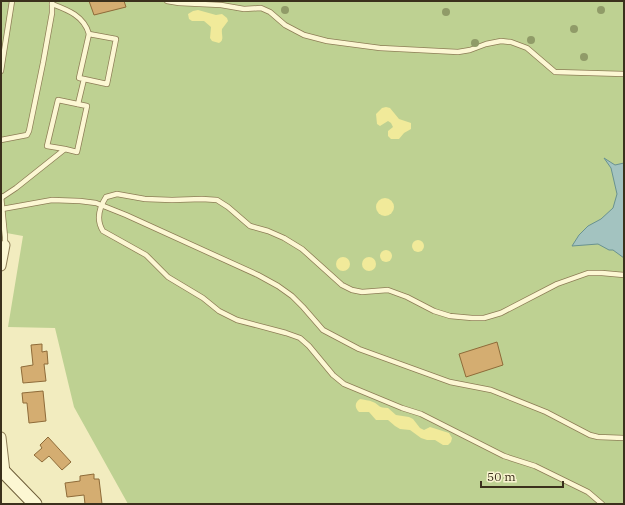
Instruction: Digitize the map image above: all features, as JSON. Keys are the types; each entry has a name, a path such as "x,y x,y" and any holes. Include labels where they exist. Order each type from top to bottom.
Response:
{"street":[{"path":"1,266 5,246"},
{"path":"1,437 3,471 35,504"}],"lane":[{"path":"1,71 12,1"},
{"path":"168,1 221,5 244,9 261,8 270,12 285,25 304,35 327,41 380,48 458,52 501,41 511,42 527,48 555,72 624,74"},
{"path":"1,140 27,135 29,131 52,13 52,3 77,16 86,25 89,34 79,78 106,84 116,39 89,34"},
{"path":"78,104 84,79"},
{"path":"58,100 87,106 77,152 65,149 47,146 58,100"},
{"path":"5,246 6,237 1,197 16,188 65,149"},
{"path":"602,504 588,492 536,466 504,456 421,414 402,408 344,384 333,375 309,346 300,338 237,320 219,311 203,298 168,277 146,255 103,231 99,217 101,205 106,197 117,194 172,200 217,200 228,207 250,226 268,231 284,238 302,249 342,285 352,290 362,292 388,290 407,297 434,311 450,316 484,318 501,313 557,284 588,273 624,275"},
{"path":"2,209 52,200 80,201 101,205 126,214 258,275 278,286 304,307 323,330 359,349 450,382 491,390 546,412 590,435 598,437 624,438"}],"green space":[{"path":"1,1 624,1 624,504 128,504 74,407 55,328 8,327 23,236 1,232"}],"sand":[{"path":"198,10 216,15 222,14 227,18 228,21 222,29 221,42 219,43 212,41 210,38 211,27 204,21 192,21 189,19 188,14"},
{"path":"382,108 390,108 399,119 411,123 411,129 404,133 399,139 391,139 388,136 388,131 393,127 391,123 388,121 380,126 377,124 376,114"},
{"path":"385,198 391,201 394,207 391,213 385,216 379,213 376,207 379,201"},
{"path":"416,240 420,240 424,246 420,252 416,252 412,248 412,244"},
{"path":"388,250 391,251 391,261 384,262 381,261 380,254 381,251"},
{"path":"340,257 346,257 350,261 350,267 346,271 340,271 336,267 336,261"},
{"path":"369,257 374,259 376,264 374,269 369,271 364,269 362,264 364,259"},
{"path":"360,399 371,401 381,407 388,408 396,415 409,417 424,430 430,427 449,433 452,438 451,442 448,445 443,445 435,440 427,440 421,438 410,430 400,429 388,420 376,420 369,412 359,412 356,406"}],"water":[{"path":"604,158 615,165 624,163 624,258 613,250 609,250 598,244 572,246 579,235 588,226 601,219 613,208 617,194 611,168"}],"building":[{"path":"89,1 124,1 126,7 94,15"},
{"path":"497,342 503,365 466,377 459,354"},
{"path":"42,344 42,352 47,351 48,364 44,364 46,381 23,383 21,367 33,365 31,345"},
{"path":"43,391 46,421 29,423 27,403 23,403 22,393"},
{"path":"48,437 71,462 62,470 49,456 42,462 34,455 42,448 40,445"},
{"path":"94,474 94,479 99,479 102,504 85,504 84,495 67,497 65,483 80,481 80,476"}]}
